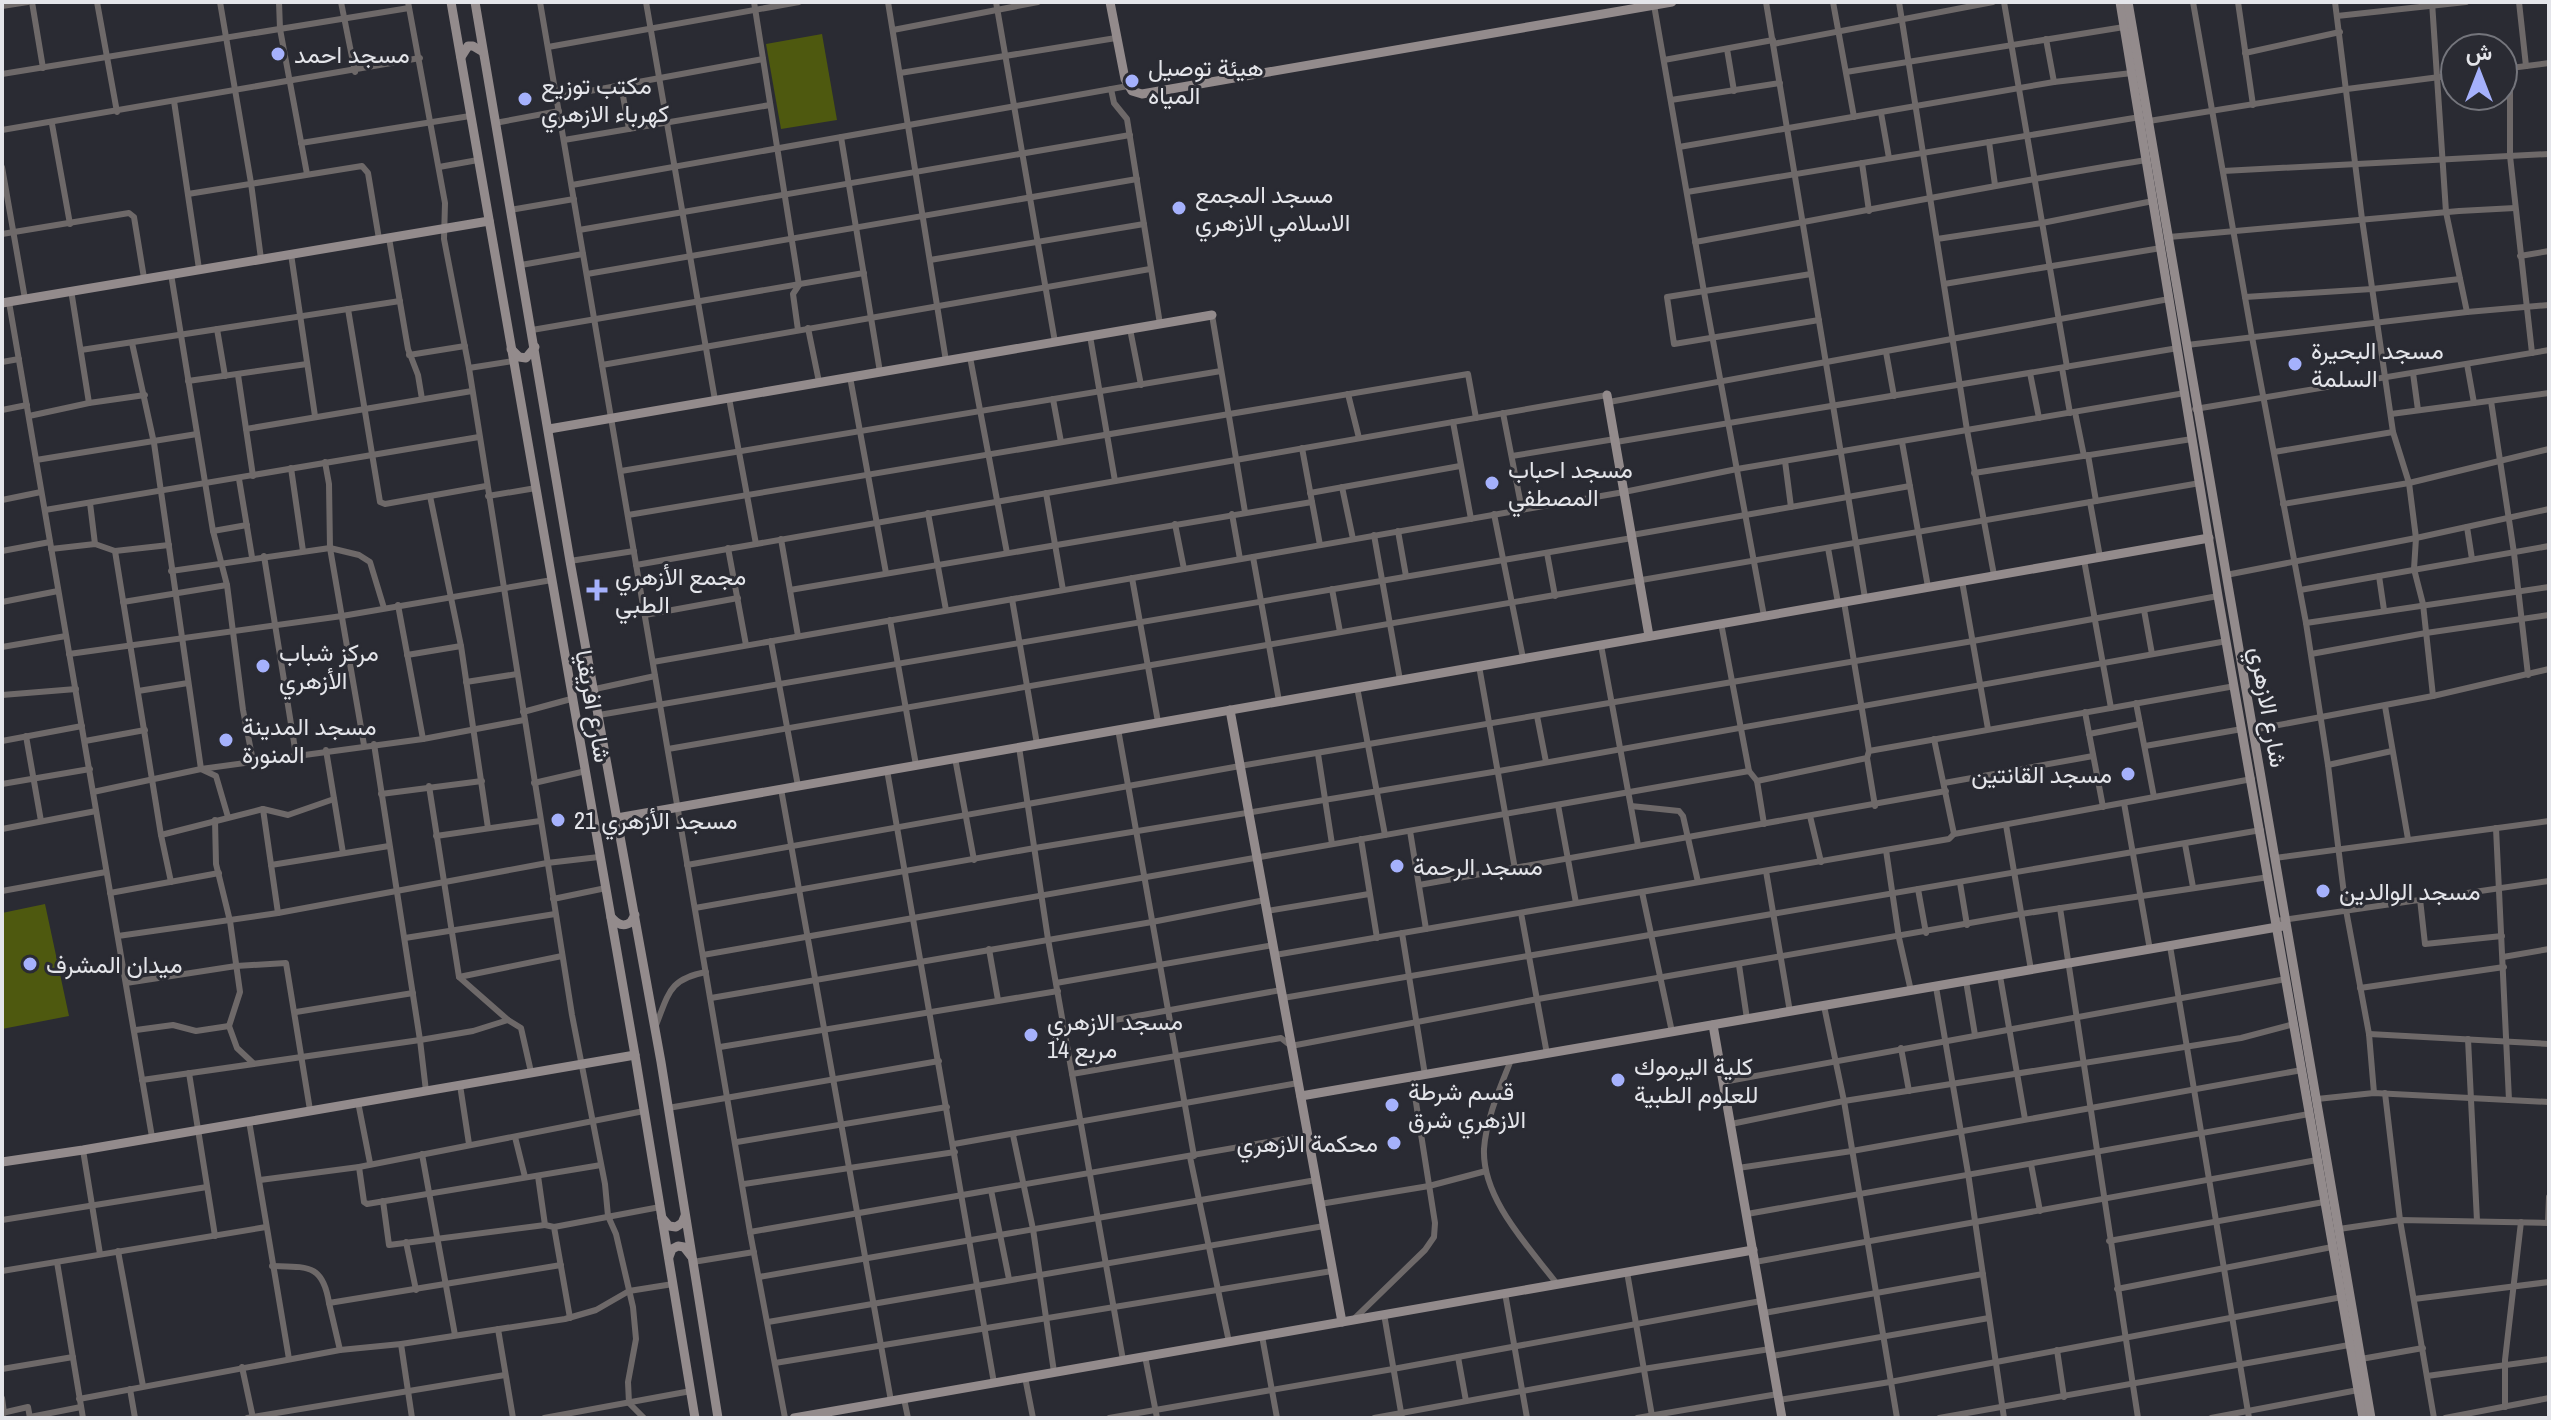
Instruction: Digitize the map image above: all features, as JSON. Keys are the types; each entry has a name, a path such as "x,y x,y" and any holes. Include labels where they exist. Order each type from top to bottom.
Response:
{"street":[{"path":"2,6 30,2 43,68"},
{"path":"97,2 117,112"},
{"path":"220,2 261,259"},
{"path":"279,2 280,29 307,174"},
{"path":"341,2 355,72"},
{"name":"شارع افريقيا","path":"451,2 619,960 695,1418"},
{"name":"شارع افريقيا","path":"475,2 570,561 655,1028 718,1418"},
{"path":"540,2 750,1232 785,1418"},
{"path":"646,2 715,400"},
{"path":"548,47 755,6 799,2"},
{"path":"888,2 946,361"},
{"path":"893,30 997,6 1038,2"},
{"path":"1110,2 1128,86 1135,93 1147,94 1672,2"},
{"path":"1766,2 1865,598"},
{"path":"1833,2 1854,117"},
{"path":"1899,2 1974,473 1994,575"},
{"path":"1664,60 1993,2"},
{"path":"2004,2 2059,320 2064,367 2086,456 2100,557"},
{"name":"شارع الازهري","path":"2120,2 2132,73 2145,119 2146,160 2169,299 2182,347 2226,575 2252,779 2269,877 2282,923 2317,1099 2339,1229 2349,1345 2363,1418"},
{"name":"شارع الازهري","path":"2128,2 2145,119 2169,237 2185,393 2193,410 2193,438 2218,596 2235,686 2275,858 2286,979 2324,1202 2332,1247 2361,1359 2371,1418"},
{"path":"2193,2 2306,623 2346,910 2369,1034 2374,1093"},
{"path":"2238,2 2253,105"},
{"path":"2335,2 2393,432 2409,483 2416,538 2414,569 2423,604 2433,696"},
{"path":"2366,2 2368,12"},
{"path":"2337,16 2466,2"},
{"path":"2519,2 2526,66"},
{"path":"2432,4 2446,212 2467,312"},
{"path":"2,74 409,5 446,209 445,245 469,368 562,956 608,1216 616,1234 629,1291 636,1339 628,1382 629,1403 644,1418"},
{"path":"1654,5 1764,616"},
{"path":"755,6 799,285 793,294 798,330"},
{"path":"997,6 1055,342"},
{"path":"454,20 467,25 477,17"},
{"path":"1846,72 2124,27"},
{"path":"2245,53 2340,32"},
{"path":"900,73 1116,38"},
{"path":"2046,39 2054,82"},
{"path":"461,57 468,46 475,46 483,52"},
{"path":"1727,49 1734,91"},
{"path":"2,130 355,72 420,58"},
{"path":"557,97 763,59"},
{"path":"2519,67 2549,63"},
{"path":"1679,147 2054,82 2132,73"},
{"path":"1687,192 2027,135 2438,77"},
{"path":"1671,100 1780,83"},
{"path":"621,85 629,129"},
{"path":"572,185 1128,86"},
{"path":"1111,89 1114,103 1125,114 1130,135 1160,324"},
{"path":"174,101 199,269"},
{"path":"564,140 770,105"},
{"path":"495,123 559,111"},
{"path":"2508,112 2515,208 2532,353"},
{"path":"1881,113 1889,158"},
{"path":"301,143 470,116"},
{"path":"52,124 70,224"},
{"path":"579,230 1130,135"},
{"path":"841,137 880,372"},
{"path":"1989,142 1995,185"},
{"path":"2223,171 2549,154"},
{"path":"439,167 478,160"},
{"path":"1695,242 1995,185 2146,160"},
{"path":"1862,163 1869,211"},
{"path":"188,194 356,166 366,169 422,399"},
{"path":"2,171 25,299"},
{"path":"587,274 1137,179"},
{"path":"510,210 574,199"},
{"path":"1937,239 2042,223 2153,201"},
{"path":"2169,237 2515,208"},
{"path":"2,234 132,215 144,278"},
{"path":"152,1137 29,416 6,303 489,221"},
{"path":"930,260 1144,224"},
{"path":"1944,284 2161,248"},
{"path":"2520,256 2549,251"},
{"path":"291,254 315,416"},
{"path":"521,265 583,254"},
{"path":"602,365 1150,269"},
{"path":"532,330 864,273"},
{"path":"171,274 213,531 227,585 253,761"},
{"path":"1811,274 1667,297 1674,344 1819,320"},
{"path":"2245,297 2372,289 2460,279"},
{"path":"71,290 89,403"},
{"path":"636,565 1503,413 1721,382 2169,299"},
{"path":"81,350 400,301"},
{"path":"1512,456 2182,347 2549,305"},
{"path":"348,309 380,502 385,504 486,486"},
{"path":"549,429 1212,315 1245,512"},
{"path":"808,328 819,382"},
{"path":"217,329 225,376"},
{"path":"1130,329 1141,385"},
{"path":"1090,336 1115,481"},
{"path":"132,343 154,443 201,769"},
{"path":"409,355 465,346"},
{"path":"511,349 521,358 526,358 535,347"},
{"path":"2193,410 2549,350"},
{"path":"1886,352 1894,396"},
{"path":"970,357 1007,553"},
{"path":"2,362 19,359"},
{"path":"469,368 513,361"},
{"path":"188,381 307,364"},
{"path":"2467,364 2474,403"},
{"path":"621,471 1221,371"},
{"path":"2030,373 2039,418"},
{"path":"2413,373 2418,410"},
{"path":"628,515 1468,374 1476,418"},
{"path":"238,375 253,476"},
{"path":"850,377 886,573"},
{"path":"246,429 472,391"},
{"path":"653,662 1624,492 1737,469 2185,393"},
{"path":"2391,414 2549,393"},
{"path":"1348,394 1359,438"},
{"path":"29,416 145,395"},
{"path":"729,398 756,544"},
{"path":"1608,398 1649,636"},
{"path":"1053,399 1061,442"},
{"path":"2491,401 2514,553 2528,675"},
{"path":"2,410 27,405"},
{"path":"1503,413 1522,510"},
{"path":"1453,422 1471,519"},
{"path":"2274,452 2393,432"},
{"path":"36,460 197,434"},
{"path":"45,510 479,437"},
{"path":"1974,473 2193,438"},
{"path":"1902,442 1928,587"},
{"path":"1302,448 1320,545"},
{"path":"2283,504 2409,483 2549,449"},
{"path":"1785,461 1791,507"},
{"path":"325,462 329,484 330,548 364,745"},
{"path":"1310,493 1460,466"},
{"path":"291,468 303,551"},
{"path":"239,479 252,557"},
{"path":"668,749 2200,483"},
{"path":"599,715 1547,553 1910,486"},
{"path":"1342,487 1353,539"},
{"path":"488,496 536,488"},
{"path":"2,500 41,492"},
{"path":"1046,493 1063,590"},
{"path":"430,496 461,646 488,828"},
{"path":"790,590 1312,502"},
{"path":"90,503 95,544"},
{"path":"2226,575 2549,509"},
{"path":"928,513 946,610"},
{"path":"1232,514 1240,559"},
{"path":"1494,514 1523,658"},
{"path":"1175,524 1184,569"},
{"path":"213,531 247,525"},
{"path":"2467,527 2472,559"},
{"path":"1398,531 1406,576"},
{"path":"1374,535 1400,680"},
{"path":"617,818 2209,538"},
{"path":"781,539 798,636"},
{"path":"2,551 95,544 115,551 169,545"},
{"path":"2300,590 2549,546"},
{"path":"171,571 330,548 359,555 370,562 384,608"},
{"path":"728,548 746,645"},
{"path":"1828,548 1855,660 1875,806"},
{"path":"115,551 171,882"},
{"path":"570,561 634,551"},
{"path":"1547,553 1555,596"},
{"path":"264,556 296,755"},
{"path":"1253,557 1279,701"},
{"path":"2084,560 2111,708"},
{"path":"2379,576 2384,610"},
{"path":"1132,578 1158,722"},
{"path":"69,654 342,616 552,580"},
{"path":"1962,581 1988,729"},
{"path":"123,602 227,585"},
{"path":"2306,623 2549,587"},
{"path":"1332,589 1340,632"},
{"path":"2,602 58,591"},
{"path":"687,865 2218,596"},
{"path":"645,615 738,598"},
{"path":"1012,599 1037,744"},
{"path":"398,605 423,739"},
{"path":"2144,610 2152,654"},
{"path":"2311,654 2549,615"},
{"path":"890,620 916,765"},
{"path":"1721,623 1749,771 1757,781 1764,824"},
{"path":"2,647 66,636"},
{"path":"771,641 798,786"},
{"path":"695,908 1499,771 1741,726 1861,708 2227,641"},
{"path":"1601,645 1638,845"},
{"path":"407,655 461,646"},
{"path":"1479,666 1515,869"},
{"path":"2145,746 2385,706 2549,669"},
{"path":"466,682 517,674"},
{"path":"595,689 655,676"},
{"path":"138,691 188,683"},
{"path":"1757,781 1934,739 2235,686"},
{"path":"1357,687 1385,835"},
{"path":"2,695 76,689"},
{"path":"93,792 201,769 423,739 523,716 571,699"},
{"path":"2136,703 2154,797"},
{"path":"2385,706 2408,839"},
{"path":"1230,710 1332,1271 1347,1321"},
{"path":"2085,712 2103,807"},
{"path":"1537,716 1546,762"},
{"path":"2089,734 2140,724"},
{"path":"2,741 82,726"},
{"path":"1118,729 1177,1056 1192,1157 1229,1342"},
{"path":"85,741 145,730"},
{"path":"26,736 41,821"},
{"path":"1934,739 1954,834"},
{"path":"374,744 426,1091"},
{"path":"1019,747 1048,939 1123,1360"},
{"path":"326,750 343,853"},
{"path":"2328,765 2392,751"},
{"path":"1318,754 1332,844"},
{"path":"1944,783 2093,756"},
{"path":"955,758 974,860"},
{"path":"2,784 90,769"},
{"path":"201,769 216,776 228,817"},
{"path":"887,770 994,1383"},
{"path":"534,783 586,771"},
{"path":"703,955 1749,771"},
{"path":"720,1047 998,1000 1161,965 1377,938 1821,862 2252,779"},
{"path":"381,794 482,781"},
{"path":"429,786 459,977 521,1028 531,1072"},
{"path":"781,789 891,1401"},
{"path":"1419,885 1946,791"},
{"path":"161,835 263,809 288,815 334,799"},
{"path":"2124,803 2150,950"},
{"path":"1558,805 1576,903"},
{"path":"1631,806 1679,811 1683,816 1698,882"},
{"path":"263,809 278,913"},
{"path":"2,829 96,811"},
{"path":"1810,816 1821,862"},
{"path":"215,820 216,864 230,921 240,992 229,1026 237,1048 253,1063"},
{"path":"436,836 540,821"},
{"path":"2275,858 2549,821"},
{"path":"2006,825 2031,970"},
{"path":"2496,828 2509,1100"},
{"path":"1065,1029 1168,1009 1530,956 2261,830"},
{"path":"1410,831 1426,929"},
{"path":"1361,839 1377,938"},
{"path":"2185,844 2193,887"},
{"path":"271,865 389,846"},
{"path":"1886,850 1899,938 1911,991"},
{"path":"118,936 230,921 547,863 599,857"},
{"path":"1766,871 1790,1012"},
{"path":"2,891 106,872"},
{"path":"110,893 219,873"},
{"path":"1072,1074 1281,1038 1291,1046 2021,914 2269,877"},
{"path":"1301,1096 2150,950 2346,910 2549,881"},
{"path":"1960,883 1967,925"},
{"path":"553,899 606,888"},
{"path":"1918,889 1926,933"},
{"path":"1642,892 1672,1032"},
{"path":"1267,911 1369,894"},
{"path":"2420,899 2425,944 2502,936"},
{"path":"711,998 1265,900"},
{"path":"2060,908 2138,1418"},
{"path":"1521,913 1547,1054"},
{"path":"405,938 555,914"},
{"path":"611,917 625,925 635,915"},
{"path":"1402,933 1425,1075"},
{"path":"619,960 625,946 634,946 641,956"},
{"path":"2170,946 2248,1415"},
{"path":"989,949 998,1000"},
{"path":"2503,957 2549,949"},
{"path":"459,977 562,956"},
{"path":"126,983 236,966 286,963 310,1110"},
{"path":"1739,965 1747,1019"},
{"path":"2360,988 2504,967"},
{"path":"655,1028 675,983 706,972"},
{"path":"2000,976 2025,1119"},
{"path":"1723,1082 2286,979"},
{"path":"1966,981 1975,1035"},
{"path":"1936,987 1968,1173 2004,1418"},
{"path":"296,1012 413,993"},
{"path":"1824,1006 1844,1101 1897,1418"},
{"path":"142,1080 420,1040 473,1031 508,1020"},
{"path":"1731,1124 1844,1101 2241,1038 2294,1024"},
{"path":"136,1030 173,1025 196,1031 229,1026"},
{"path":"1713,1025 1782,1418"},
{"path":"2369,1034 2549,1044"},
{"path":"2468,1039 2477,1221"},
{"path":"1901,1048 1909,1091"},
{"path":"2,1162 635,1055"},
{"path":"1511,1060 1484,1146 1486,1171 1501,1205 1557,1284"},
{"path":"668,1108 939,1061"},
{"path":"1738,1168 1852,1151 2302,1070"},
{"path":"189,1073 215,1236"},
{"path":"1347,1321 1425,1250 1434,1237 1435,1223 1412,1077"},
{"path":"744,1184 850,1168 1298,1083"},
{"path":"460,1085 469,1144"},
{"path":"2317,1099 2385,1093 2549,1102"},
{"path":"2385,1093 2400,1220 2434,1418"},
{"path":"358,1102 370,1163"},
{"path":"737,1142 947,1107"},
{"path":"260,1180 359,1167 644,1111"},
{"path":"1747,1214 2309,1114"},
{"path":"249,1121 289,1359"},
{"path":"1013,1135 1033,1229 1054,1372"},
{"path":"750,1232 1308,1135"},
{"path":"515,1137 525,1177"},
{"path":"83,1150 100,1254"},
{"path":"422,1154 455,1335"},
{"path":"1755,1262 2317,1160"},
{"path":"2031,1164 2040,1211"},
{"path":"359,1167 365,1204 601,1165"},
{"path":"1320,1204 1429,1186 1486,1171"},
{"path":"538,1176 545,1225"},
{"path":"759,1277 1316,1180"},
{"path":"2,1220 207,1187"},
{"path":"991,1190 1009,1279"},
{"path":"2339,1229 2400,1220 2548,1223 2549,1197"},
{"path":"383,1201 389,1245 545,1225 554,1227 608,1216 660,1211 666,1224 676,1227 684,1220 685,1213"},
{"path":"2109,1241 2324,1202"},
{"path":"2505,1407 2505,1365 2521,1222"},
{"path":"768,1322 1324,1226"},
{"path":"2,1271 266,1227"},
{"path":"554,1227 570,1318"},
{"path":"406,1242 416,1290"},
{"path":"669,1262 670,1252 678,1246 687,1249 693,1260 754,1252"},
{"path":"2117,1289 2332,1247"},
{"path":"794,1418 1753,1250"},
{"path":"118,1251 143,1386"},
{"path":"57,1262 83,1418"},
{"path":"329,1303 561,1265"},
{"path":"272,1266 318,1273 325,1280 340,1350"},
{"path":"775,1363 1332,1271"},
{"path":"1627,1272 1652,1416"},
{"path":"1764,1313 1983,1274"},
{"path":"2414,1299 2549,1282"},
{"path":"2,1398 3,1413 28,1407 30,1417 130,1389 242,1367 570,1318 596,1310 629,1291 673,1284"},
{"path":"1505,1293 1527,1418"},
{"path":"1637,1418 1890,1382 2346,1296"},
{"path":"1109,1418 1156,1414 1271,1388 1393,1369 1761,1301"},
{"path":"1384,1314 1402,1416"},
{"path":"1374,1418 1402,1416 1466,1401 1643,1369 1882,1338 1989,1318"},
{"path":"498,1329 513,1418"},
{"path":"1262,1336 1277,1418"},
{"path":"401,1344 412,1418"},
{"path":"1939,1418 2349,1345"},
{"path":"2361,1359 2423,1348"},
{"path":"2057,1350 2064,1397"},
{"path":"1145,1356 1156,1414"},
{"path":"2,1369 73,1357"},
{"path":"1458,1357 1466,1401"},
{"path":"2427,1376 2549,1359"},
{"path":"242,1367 251,1418 505,1375"},
{"path":"1025,1377 1033,1418"},
{"path":"130,1389 135,1418"},
{"path":"2211,1418 2248,1415 2358,1390"},
{"path":"544,1418 691,1391"},
{"path":"2445,1418 2549,1398"},
{"path":"904,1399 908,1418"}],"green space":[{"path":"822,34 837,120 781,129 766,44"},
{"name":"ميدان المشرف","path":"45,904 69,1016 2,1029 2,913"}],"place":[{"name":"مسجد احمد","path":"278,54"},
{"name":"هيئة توصيل المياه","path":"1132,81"},
{"name":"مكتب توزيع كهرباء الازهري","path":"525,99"},
{"name":"مسجد المجمع الاسلامي الازهري","path":"1179,208"},
{"name":"مسجد البحيرة السلمة","path":"2295,364"},
{"name":"مسجد احباب المصطفي","path":"1492,483"},
{"name":"مجمع الأزهري الطبي","path":"597,590"},
{"name":"مركز شباب الأزهري","path":"263,666"},
{"name":"مسجد المدينة المنورة","path":"226,740"},
{"name":"مسجد القانتين","path":"2128,774"},
{"name":"مسجد الأزهري 21","path":"558,820"},
{"name":"مسجد الرحمة","path":"1397,866"},
{"name":"مسجد الوالدين","path":"2323,891"},
{"name":"ميدان المشرف","path":"30,964"},
{"name":"مسجد الازهري مربع 14","path":"1031,1035"},
{"name":"كلية اليرموك للعلوم الطبية","path":"1618,1080"},
{"name":"قسم شرطة الازهري شرق","path":"1392,1105"},
{"name":"محكمة الازهري","path":"1394,1143"}]}
